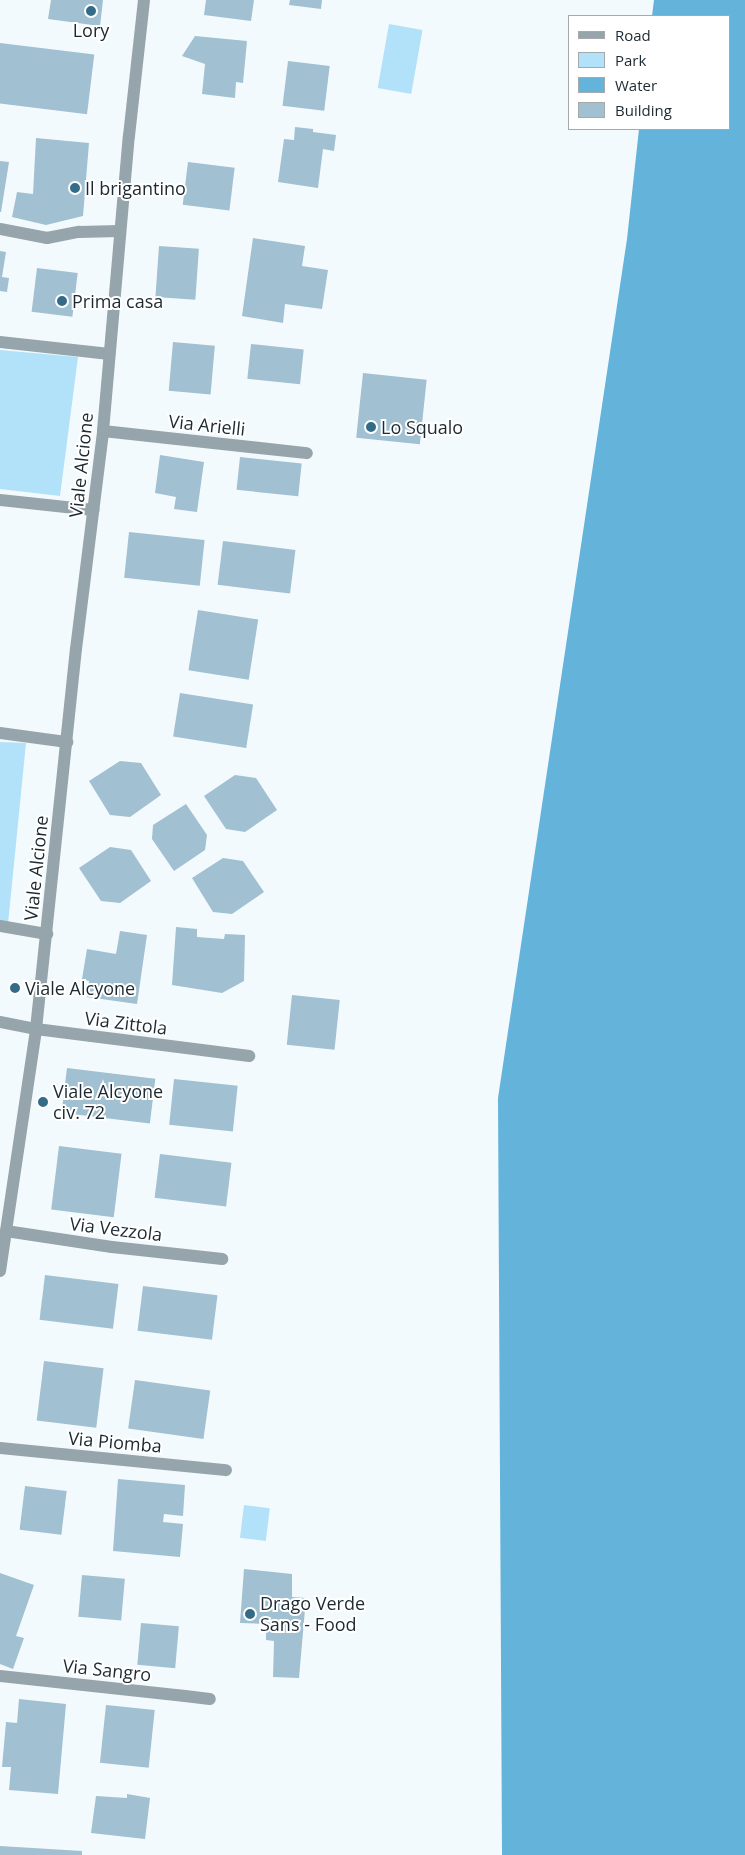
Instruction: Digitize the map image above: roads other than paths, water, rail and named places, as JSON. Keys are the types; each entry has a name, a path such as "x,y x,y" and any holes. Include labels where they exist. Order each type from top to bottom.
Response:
{"street":[{"name":"Viale Alcione","path":"0,1271 36,1029 47,934 103,431 120,231 144,0"},
{"path":"0,229 47,238 79,232 120,231"},
{"path":"0,342 109,354"},
{"name":"Via Arielli","path":"103,431 307,453"},
{"path":"0,500 93,510"},
{"path":"0,733 67,742"},
{"name":"Viale Alcione","path":"0,926 47,934"},
{"name":"Via Zittola","path":"0,1022 36,1029 249,1056"},
{"name":"Via Vezzola","path":"6,1231 112,1247 222,1258"},
{"name":"Via Piomba","path":"0,1448 226,1470"},
{"name":"Via Sangro","path":"0,1676 210,1699"}],"water":[{"path":"654,0 745,0 745,1855 502,1855 498,1098 627,239 639,130 730,130 730,15 652,15"}],"place":[{"name":"Lory","path":"91,11"},
{"name":"Il brigantino","path":"75,188"},
{"name":"Prima casa","path":"62,301"},
{"name":"Lo Squalo","path":"371,427"},
{"name":"Viale Alcyone","path":"15,988"},
{"name":"Viale Alcyone civ. 72","path":"43,1102"},
{"name":"Drago Verde Sans - Food","path":"250,1614"}]}
